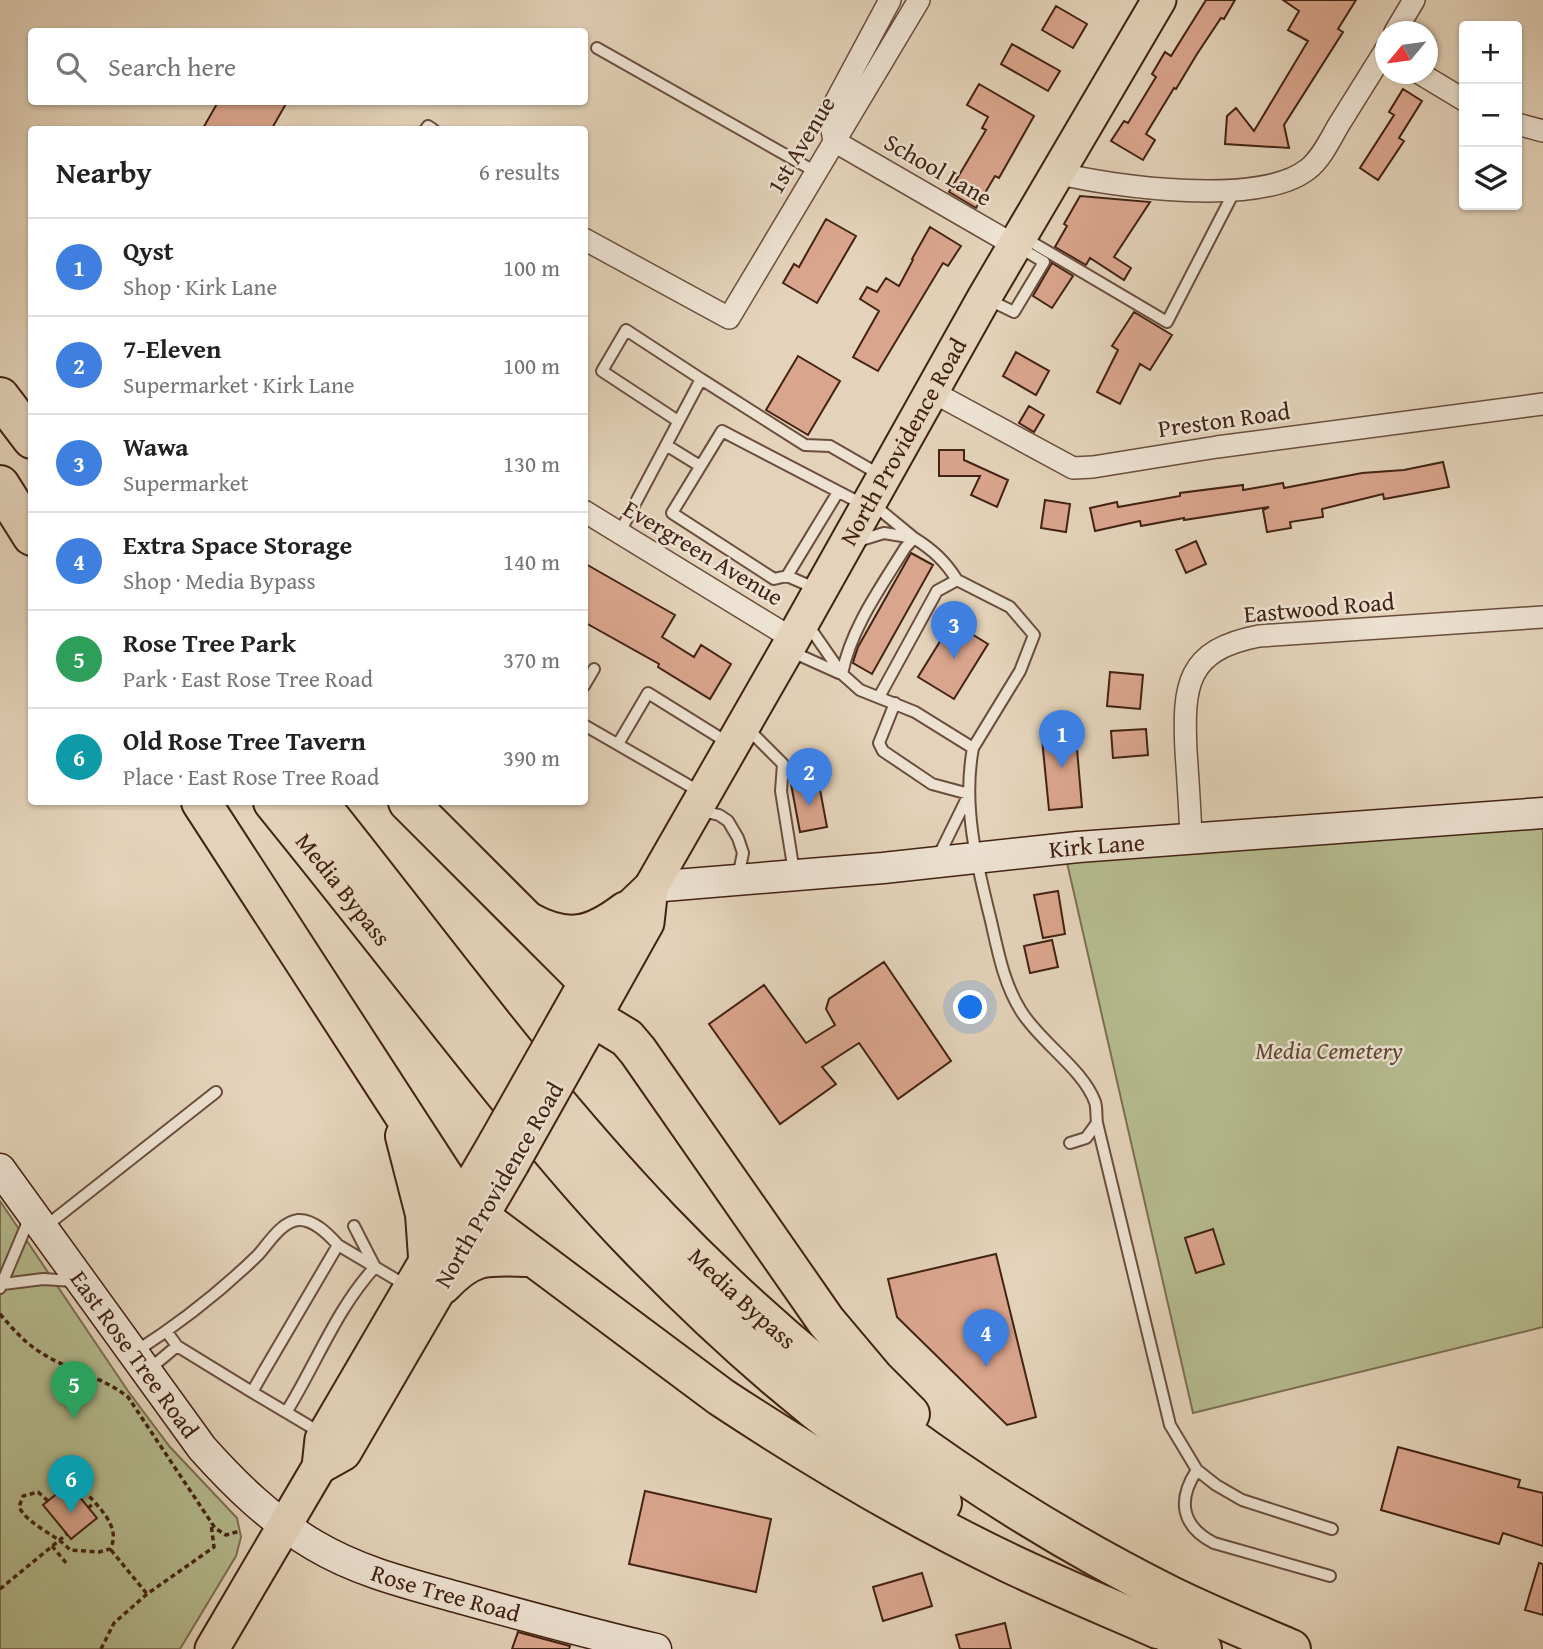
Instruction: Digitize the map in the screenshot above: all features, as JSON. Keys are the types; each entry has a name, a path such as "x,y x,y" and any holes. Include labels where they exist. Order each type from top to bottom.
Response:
{"highway":[{"path":"0,379 28,411"},
{"path":"0,397 28,434"},
{"path":"0,455 28,490"},
{"path":"0,485 28,530"},
{"path":"203,805 471,1211 721,1397 764,1425 957,1538 1009,1564 1158,1629"},
{"name":"Media Bypass","path":"275,805 547,1145 634,1243 727,1334 826,1419 933,1497 1043,1567 1158,1629 1202,1649"},
{"name":"Media Bypass","path":"320,805 558,1104 704,1264 799,1351 858,1399 952,1468 1061,1536 1174,1597 1291,1649"},
{"path":"411,805 526,920 582,1015 622,1017 638,1051 803,1289 866,1368 926,1429 1061,1536"},
{"path":"526,920 545,931 578,935 608,925 639,899"},
{"path":"384,1082 408,1143 425,1214 426,1277 457,1269 475,1258 530,1257"}],"main road":[{"name":"North Providence Road","path":"212,1649 319,1467 324,1434 471,1211 582,1015 639,899 700,802 845,546 864,495 932,391 1160,0"},
{"name":"North Providence Road","path":"319,1467 344,1453 426,1277"}],"street":[{"path":"834,141 830,114 890,0"},
{"name":"1st Avenue","path":"588,241 729,318 919,0"},
{"path":"1402,21 1414,0"},
{"path":"1058,173 1094,182 1147,189 1235,190 1290,181 1309,169 1322,153 1375,66"},
{"path":"1438,84 1459,97"},
{"path":"1522,125 1543,131"},
{"name":"School Lane","path":"834,141 1018,240"},
{"name":"Preston Road","path":"932,391 1073,468 1543,404"},
{"name":"Evergreen Avenue","path":"588,514 801,625"},
{"name":"Eastwood Road","path":"1191,838 1184,715 1187,690 1198,666 1215,650 1236,641 1259,636 1543,617"},
{"name":"Kirk Lane","path":"639,899 737,880 1191,838 1543,813"},
{"name":"East Rose Tree Road","path":"0,1168 202,1448 250,1499 285,1527"},
{"name":"Rose Tree Road","path":"285,1527 317,1547 378,1574 579,1640 656,1649"}],"lane":[{"path":"597,48 816,172"},
{"path":"1018,240 1167,322 1235,190"},
{"path":"678,421 602,371 626,330 805,446 830,446 864,495"},
{"path":"620,533 701,379"},
{"path":"864,495 787,576 774,579 672,513 722,431 864,495 914,538 935,552 957,580 1010,607 1034,635 1020,671 973,748 970,765 975,858 1008,986 1035,1031 1086,1085 1096,1103 1097,1123 1170,1425 1197,1470 1216,1485 1242,1500 1332,1530"},
{"path":"666,445 700,466"},
{"path":"845,546 884,533 914,538"},
{"path":"842,674 846,653 855,634 905,548 914,538"},
{"path":"787,576 801,625 842,674 860,690 915,712 973,748"},
{"path":"879,697 937,591 957,580"},
{"path":"801,625 842,674"},
{"path":"588,679 594,669"},
{"path":"618,744 648,693 738,736 783,764 781,791 795,875"},
{"path":"895,704 879,743 883,751 932,784 970,794"},
{"path":"588,726 618,744 728,821 743,853 737,880"},
{"path":"935,862 970,794"},
{"path":"1,1286 38,1220 216,1092"},
{"path":"1070,1143 1086,1138 1097,1123"},
{"path":"140,1362 167,1332 228,1284 284,1226 298,1220 326,1231 338,1245 375,1267 426,1277"},
{"path":"354,1226 375,1267"},
{"path":"252,1392 269,1374 277,1349 295,1330 321,1287 329,1261 338,1245"},
{"path":"329,1261 339,1267"},
{"path":"287,1411 295,1390 332,1322 359,1279 375,1267"},
{"path":"1,1286 43,1279 82,1281"},
{"path":"167,1332 177,1346 324,1434"},
{"path":"140,1362 177,1346"},
{"path":"277,1349 287,1355"},
{"path":"1197,1470 1188,1484 1184,1504 1188,1521 1200,1536 1214,1543 1330,1576"}],"path":[{"path":"0,1314 17,1334 41,1353 111,1384 128,1397 215,1528 226,1535 240,1531"},
{"path":"48,1501 38,1492 28,1493 23,1496 19,1507 25,1516 60,1539 70,1550 99,1552 110,1549 114,1542 113,1526 81,1487 75,1491"},
{"path":"88,1508 94,1503"},
{"path":"101,1649 114,1623 148,1594 214,1547 211,1521"},
{"path":"0,1589 67,1534"},
{"path":"52,1546 67,1564"},
{"path":"110,1549 148,1594"}],"green space":[{"name":"Media Cemetery","path":"1543,823 1543,1327 1193,1413 1065,854"},
{"path":"0,1201 128,1391 170,1447 237,1518 241,1537 236,1556 180,1649 0,1649"}],"building":[{"path":"1206,0 1235,0 1176,89 1174,88 1146,134 1155,140 1143,160 1111,141 1124,121 1128,123 1156,77 1152,74 1165,52 1171,56"},
{"path":"1283,0 1356,0 1338,29 1343,32 1284,125 1289,148 1225,144 1227,116 1236,108 1254,131 1308,41 1288,30 1299,11"},
{"path":"1056,6 1087,24 1073,48 1042,30"},
{"path":"1012,44 1060,71 1048,91 1001,64"},
{"path":"979,84 1034,116 999,178 995,176 976,208 949,192 986,130 982,128 988,117 967,105"},
{"path":"1403,89 1422,101 1399,138 1404,141 1378,180 1360,168 1394,115 1389,112"},
{"path":"216,105 285,105 273,126 204,126"},
{"path":"1080,196 1150,202 1114,257 1131,268 1124,280 1090,258 1086,265 1055,247"},
{"path":"826,219 856,236 817,303 783,283 794,264 799,267"},
{"path":"930,227 961,246 948,266 943,263 878,371 853,357 879,311 860,299 867,287 877,292 886,278 899,286"},
{"path":"1052,263 1073,276 1052,308 1033,296"},
{"path":"1134,312 1172,335 1150,370 1140,364 1120,404 1097,392 1118,350 1112,346"},
{"path":"1016,352 1049,371 1036,395 1003,376"},
{"path":"798,356 840,381 808,435 766,410"},
{"path":"1029,406 1044,415 1034,432 1019,423"},
{"path":"939,450 964,450 964,460 1008,480 997,507 971,495 980,476 939,476"},
{"path":"1443,462 1449,487 1384,499 1383,494 1322,509 1323,517 1290,522 1291,528 1267,532 1263,510 1269,507 1141,526 1140,521 1095,531 1090,508 1117,502 1118,507 1180,496 1180,493 1243,485 1243,490 1283,483 1284,488 1362,473 1404,470"},
{"path":"1045,500 1070,504 1066,532 1041,528"},
{"path":"1196,541 1206,564 1186,573 1176,550"},
{"path":"911,553 933,565 872,674 853,663 854,659 858,647"},
{"path":"588,565 675,615 662,637 694,657 701,645 731,664 710,699 658,667 659,664 588,624"},
{"path":"952,622 988,644 954,699 918,677"},
{"path":"1110,672 1143,675 1140,709 1107,706"},
{"path":"1075,726 1082,807 1049,810 1041,729"},
{"path":"1146,729 1148,755 1113,758 1111,731"},
{"path":"818,779 827,827 800,832 791,784"},
{"path":"1058,891 1065,934 1043,938 1034,895"},
{"path":"1052,940 1058,967 1030,973 1024,946"},
{"path":"884,962 951,1061 898,1099 859,1043 822,1067 836,1084 780,1124 709,1024 764,985 806,1043 835,1025 826,1009 829,999"},
{"path":"1213,1229 1224,1264 1196,1273 1185,1238"},
{"path":"996,1254 1036,1417 1007,1425 897,1317 888,1279"},
{"path":"1398,1447 1520,1480 1518,1487 1543,1493 1543,1546 1503,1533 1499,1544 1381,1510"},
{"path":"69,1484 97,1518 71,1539 43,1505"},
{"path":"645,1491 771,1519 756,1592 629,1564"},
{"path":"1539,1563 1543,1564 1543,1615 1525,1610"},
{"path":"922,1573 932,1606 883,1621 873,1587"},
{"path":"1005,1623 1011,1649 960,1649 956,1635"},
{"path":"518,1632 570,1646 569,1649 512,1649"}],"place":[{"name":"Wawa","path":"954,659"},
{"name":"Qyst","path":"1062,768"},
{"name":"7-Eleven","path":"809,806"},
{"name":"Extra Space Storage","path":"986,1367"},
{"name":"Rose Tree Park","path":"74,1419"},
{"name":"Old Rose Tree Tavern","path":"71,1513"}]}
